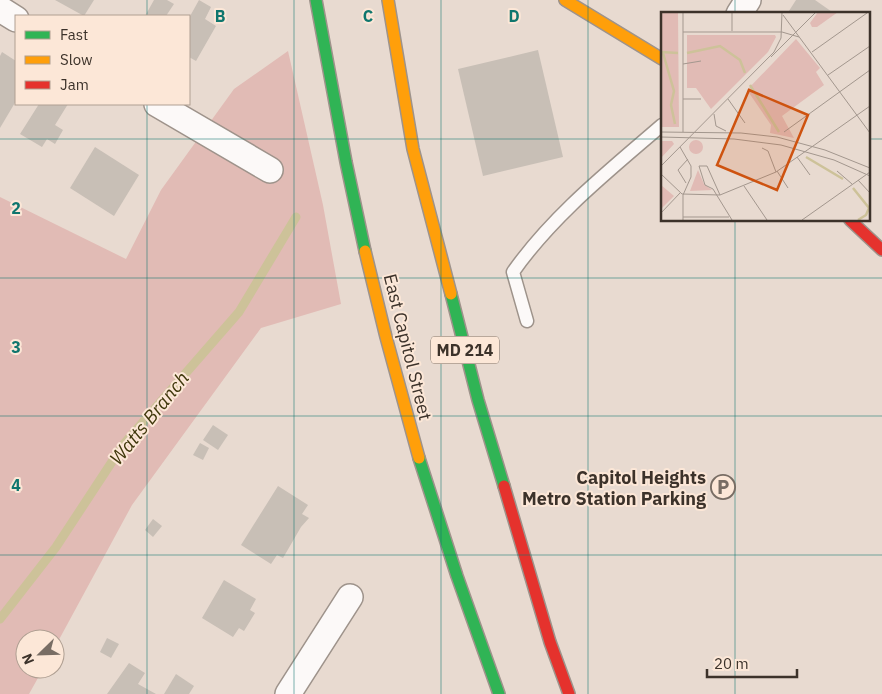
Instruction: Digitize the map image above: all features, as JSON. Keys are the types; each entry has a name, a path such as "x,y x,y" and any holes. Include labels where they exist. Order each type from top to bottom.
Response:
{"main road":[{"name":"East Capitol Street","path":"316,0 357,216 386,338 419,457 450,557 499,694"},
{"name":"MD 214","path":"388,0 413,149 478,400 550,642 569,694"},
{"path":"565,0 661,58"},
{"path":"851,221 882,250"}],"street":[{"path":"740,12 748,0"},
{"path":"0,9 15,18"},
{"path":"159,105 270,170"},
{"path":"288,694 350,597"}],"lane":[{"path":"527,321 513,272 531,246 608,172 661,126"}],"shaded area":[{"path":"288,51 323,205 341,304 261,328 132,505 65,629 15,629 15,679 37,679 29,694 0,694 0,197 126,259 161,190 234,89"}],"building":[{"path":"55,0 94,0 85,15"},
{"path":"154,0 167,0 174,4 167,15 146,15"},
{"path":"199,0 211,7 205,19 216,26 196,61 190,58 190,16"},
{"path":"796,0 815,0 832,12 788,12"},
{"path":"538,50 563,157 483,176 458,69"},
{"path":"2,52 15,60 15,103 0,128 0,56"},
{"path":"38,105 67,105 55,125 63,130 55,144 47,139 42,147 20,134"},
{"path":"95,147 139,175 114,216 70,188"},
{"path":"213,425 228,435 218,450 203,440"},
{"path":"200,443 209,448 203,460 193,455"},
{"path":"278,486 308,505 302,514 309,518 301,527 283,558 277,555 271,564 241,545"},
{"path":"153,519 162,526 153,537 145,530"},
{"path":"224,580 256,599 250,610 255,613 244,631 239,628 233,637 202,618"},
{"path":"107,638 119,644 111,658 100,652"},
{"path":"129,663 145,673 138,684 156,694 107,694"},
{"path":"176,674 194,686 189,694 164,694"}],"waterway":[{"name":"Watts Branch","path":"0,619 56,547 123,445 239,312 296,217"}],"traffic: fast":[{"path":"316,0 346,162 365,251"},
{"path":"451,294 478,400 504,486"},
{"path":"419,458 457,576 499,694"}],"traffic: slow":[{"path":"388,0 413,149 451,294"},
{"path":"565,0 661,58"},
{"path":"365,251 419,458"}],"traffic: jam":[{"path":"851,221 882,250"},
{"path":"504,486 550,642 569,694"}],"place":[{"name":"Capitol Heights Metro Station Parking","path":"723,487"}]}
